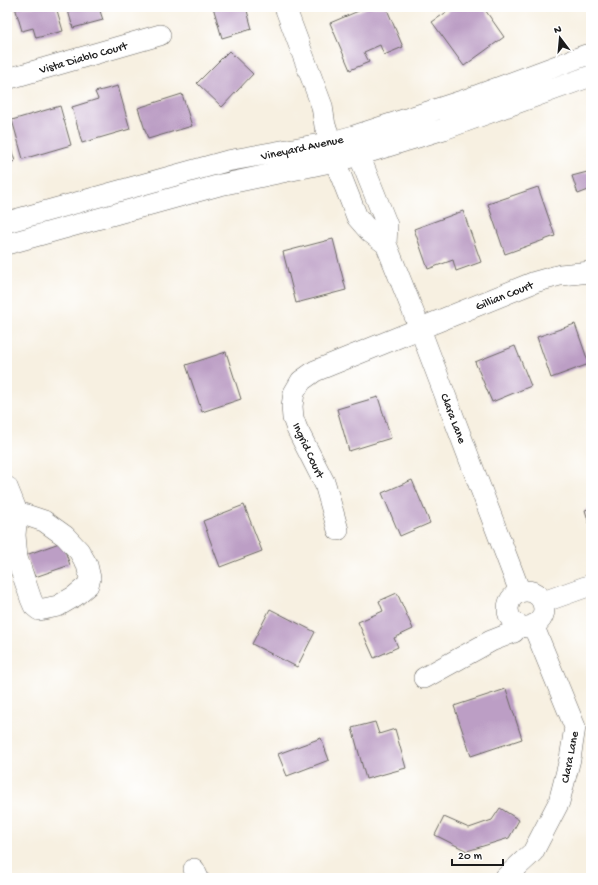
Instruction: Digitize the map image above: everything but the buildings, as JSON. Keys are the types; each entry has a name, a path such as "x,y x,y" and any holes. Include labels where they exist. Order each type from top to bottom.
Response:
{"street":[{"path":"285,7 322,106 325,126 333,152 357,217 370,232 386,244"},
{"name":"Vista Diablo Court","path":"7,79 160,35"},
{"name":"Vineyard Avenue","path":"7,244 333,152 465,100 586,55 591,56"},
{"name":"Vineyard Avenue","path":"359,155 444,129 591,76"},
{"path":"333,152 359,155"},
{"name":"Vineyard Avenue","path":"7,222 228,162 333,152"},
{"name":"Clara Lane","path":"359,155 387,225 386,244 520,592"},
{"name":"Gillian Court","path":"420,329 535,282 560,275 591,272"},
{"name":"Ingrid Court","path":"338,530 325,484 293,418 292,406 294,393 301,381 315,371 420,329"},
{"path":"7,487 17,512 15,535 17,558 31,599 34,606 39,610 58,606 75,596 88,585 90,578 87,565 79,551 65,536 44,521 17,512"},
{"path":"543,602 591,585"},
{"path":"424,678 491,641 541,620 544,614 543,602 534,592 528,591 517,593 512,597 508,609 513,622 526,625"},
{"name":"Clara Lane","path":"505,878 533,852 559,802 570,759 575,726 526,625"}]}
